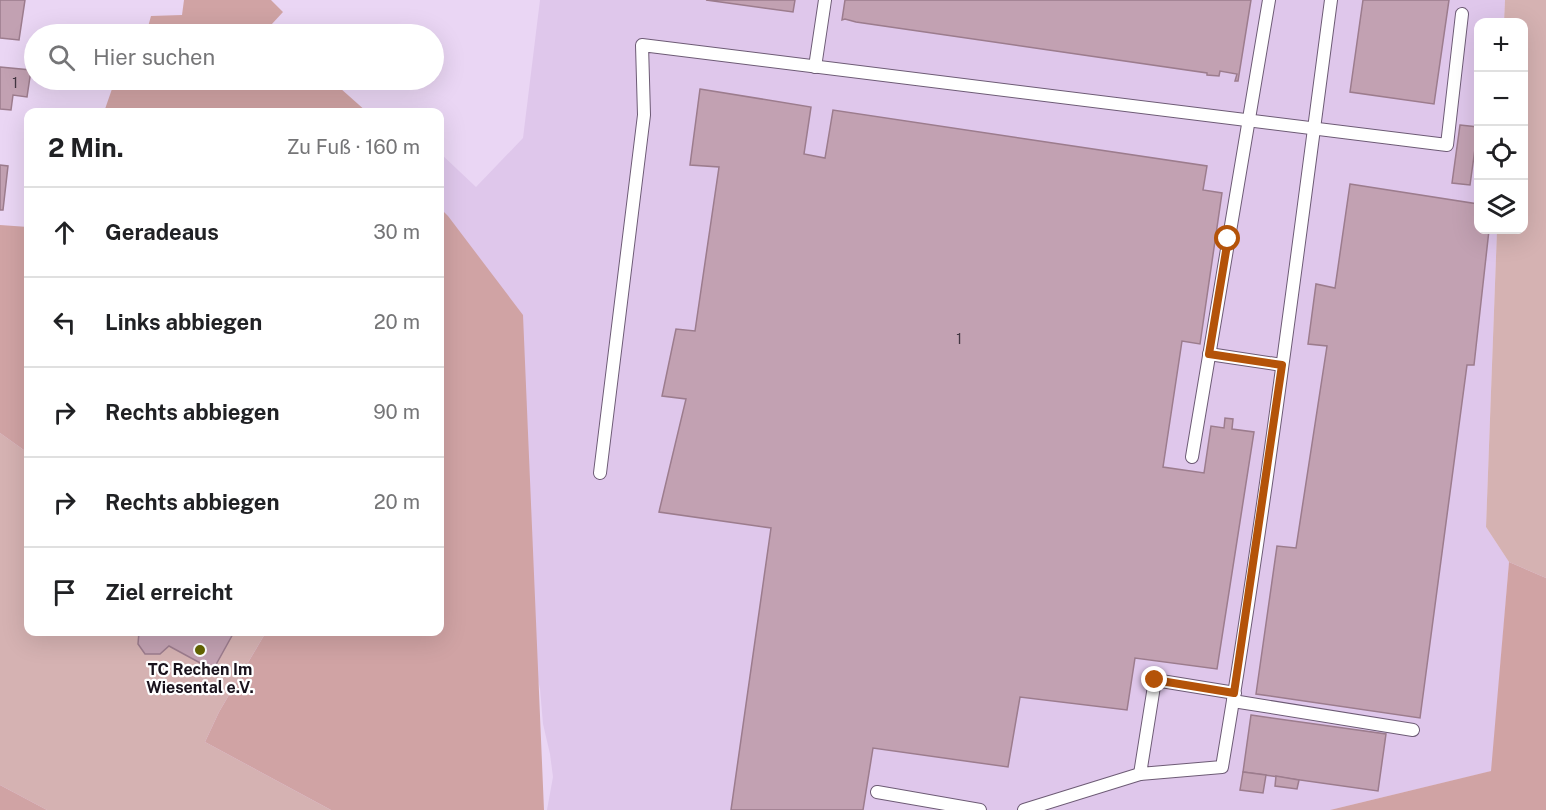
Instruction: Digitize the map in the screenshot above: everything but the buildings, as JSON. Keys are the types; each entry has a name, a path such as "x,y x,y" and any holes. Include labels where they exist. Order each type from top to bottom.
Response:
{"lane":[{"path":"815,67 825,0"},
{"path":"1192,457 1269,0"},
{"path":"1024,810 1140,774 1222,767 1282,365 1331,0"},
{"path":"600,473 643,125 642,45 1447,146 1462,14"},
{"path":"1209,354 1282,365"},
{"path":"1140,774 1155,680 1413,730"},
{"path":"877,792 980,810"}],"shaded area":[{"path":"184,0 271,0 283,12 272,24 149,24 151,16 182,15"},
{"path":"540,0 1505,0 1504,18 1474,18 1474,234 1497,234 1486,527 1509,562 1492,771 1330,810 547,810 553,777 543,724 540,689 444,256 444,157 476,187 523,138"},
{"path":"1505,0 1546,0 1546,578 1509,562 1486,527 1497,234 1528,234 1528,18 1504,18"},
{"path":"112,90 342,90 362,108 105,108"},
{"path":"444,212 523,315 544,810 331,810 205,742 219,712 264,636 444,636"},
{"path":"0,225 24,227 24,450 0,433"},
{"path":"0,433 24,450 24,636 264,636 219,712 205,742 331,810 47,810 0,785"},
{"path":"1509,562 1546,578 1546,810 1330,810 1491,771"},
{"path":"0,785 47,810 0,810"}],"place":[{"name":"TC Rechen Im Wiesental e.V.","path":"200,650"}],"route":[{"path":"1155,680 1234,693 1282,365 1209,354 1228,239"}]}
